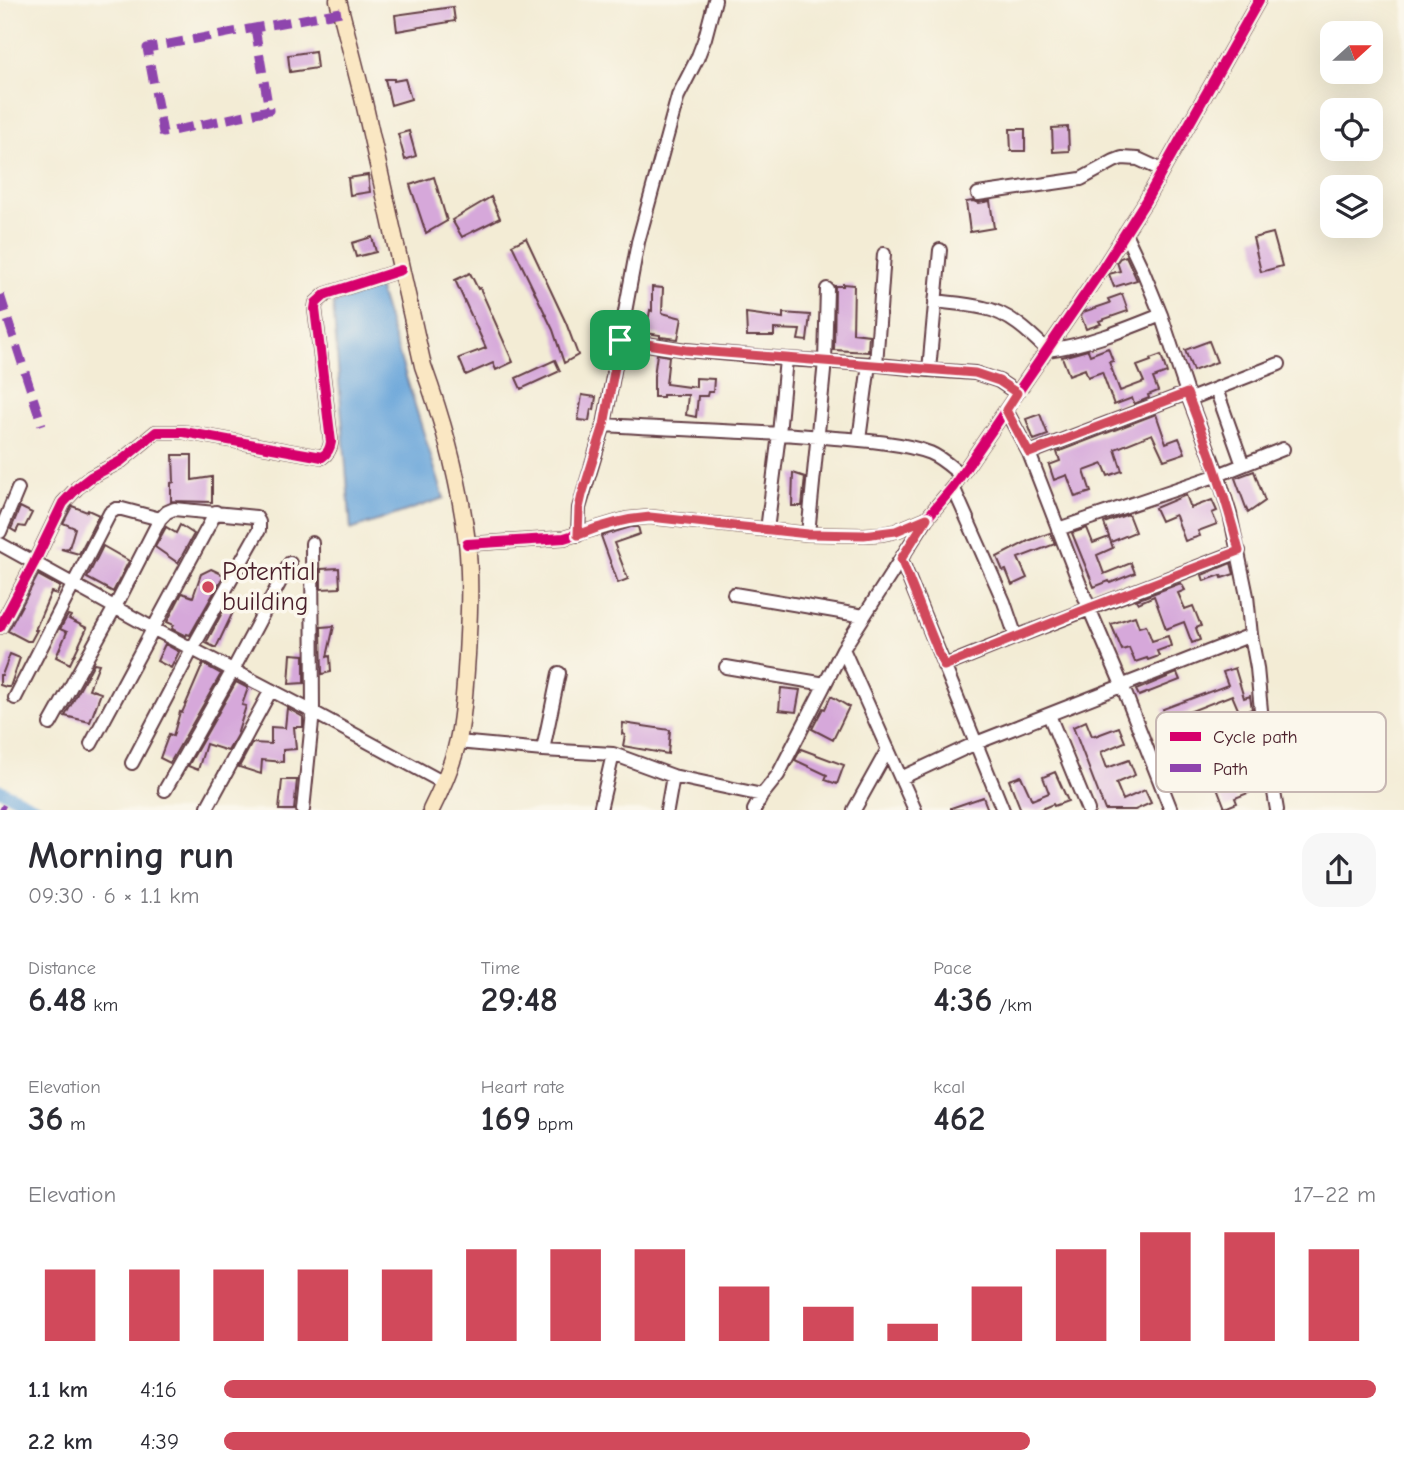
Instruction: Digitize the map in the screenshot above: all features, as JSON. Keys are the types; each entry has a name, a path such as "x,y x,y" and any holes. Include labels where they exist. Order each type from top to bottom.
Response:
{"main road":[{"path":"338,0 363,98 423,366 435,399 453,471 467,544 469,616 466,675 458,741 444,783 431,810"}],"street":[{"path":"578,535 579,508 604,425 638,242 678,96 701,48 715,0"},
{"path":"754,810 778,775 844,649 927,518 953,487 1125,233 1259,0"},
{"path":"978,194 1081,179 1122,158 1138,159 1163,170"},
{"path":"1125,233 1161,315 1230,513 1247,596 1261,712"},
{"path":"929,370 940,250"},
{"path":"859,440 872,364 884,254"},
{"path":"0,627 63,503 91,477 131,455 156,432 184,432 322,457 327,453 331,442 314,309 316,303 326,294 401,270"},
{"path":"808,534 825,361 827,289"},
{"path":"935,301 986,308 1007,317 1028,331 1047,350"},
{"path":"1047,350 1077,345 1161,315"},
{"path":"620,340 686,350 975,373 999,381 1017,393"},
{"path":"767,530 786,359"},
{"path":"1029,453 1188,396 1216,389 1279,364"},
{"path":"1216,389 1243,465"},
{"path":"1006,410 1029,453 1156,771"},
{"path":"604,425 859,440 931,454 961,475"},
{"path":"1058,529 1218,475 1283,449"},
{"path":"953,487 1004,602 1016,637"},
{"path":"0,532 18,489"},
{"path":"15,698 110,513 122,509 160,519"},
{"path":"50,724 160,519 174,509 256,517 259,530 132,763"},
{"path":"91,744 216,512"},
{"path":"467,544 546,540 578,535 627,519 650,517 808,534 864,535 896,531 927,518"},
{"path":"303,810 313,712 312,543"},
{"path":"0,544 444,783"},
{"path":"944,666 1239,551"},
{"path":"901,559 1003,810"},
{"path":"165,790 290,563"},
{"path":"734,594 864,616"},
{"path":"901,778 976,744 1251,635"},
{"path":"844,649 915,810"},
{"path":"726,667 825,684"},
{"path":"543,750 559,673"},
{"path":"208,806 271,691"},
{"path":"1049,715 1088,810"},
{"path":"458,741 613,754 673,776 762,795"},
{"path":"854,810 888,749"},
{"path":"600,810 613,754"},
{"path":"667,810 673,776"},
{"path":"1164,792 1171,810"}],"water":[{"path":"378,287 444,498 351,530 333,304"}],"building":[{"path":"453,7 455,21 397,31 395,15"},
{"path":"315,51 317,68 290,72 288,55"},
{"path":"385,79 405,79 411,99 391,105"},
{"path":"1068,127 1069,151 1053,152 1052,128"},
{"path":"1010,129 1025,129 1025,151 1011,151"},
{"path":"409,131 416,156 405,160 398,134"},
{"path":"368,175 370,192 350,195 348,178"},
{"path":"434,177 447,221 426,233 410,185"},
{"path":"491,197 500,218 462,237 452,220"},
{"path":"990,201 994,228 970,232 966,202"},
{"path":"1273,233 1282,266 1261,272 1253,238"},
{"path":"372,237 376,252 356,257 352,243"},
{"path":"526,238 578,355 564,363 553,330 512,245"},
{"path":"1126,256 1137,280 1114,287 1109,274 1120,271 1117,262"},
{"path":"470,273 478,289 480,288 513,362 496,370 493,363 466,375 459,358 486,348 455,280"},
{"path":"854,285 853,333 869,335 868,352 834,350 835,286"},
{"path":"652,287 663,288 662,313 682,318 678,339 646,333 650,310 652,311"},
{"path":"1122,294 1128,311 1099,321 1101,324 1086,329 1081,316 1083,312 1110,303 1108,299"},
{"path":"746,313 783,318 783,313 810,315 807,341 798,340 800,330 774,329 774,336 747,336"},
{"path":"1209,341 1217,362 1193,371 1185,350"},
{"path":"1108,348 1113,361 1109,362 1120,391 1144,382 1137,366 1161,355 1167,373 1153,378 1158,391 1134,404 1132,398 1114,405 1102,372 1088,377 1085,369 1069,375 1062,357 1088,350 1090,355"},
{"path":"657,354 669,356 666,384 696,387 696,378 714,379 713,392 708,392 707,396 698,396 696,417 686,415 688,395 654,397"},
{"path":"555,360 560,371 521,389 516,378"},
{"path":"582,395 596,397 589,421 578,420"},
{"path":"1040,414 1048,435 1034,440 1026,419"},
{"path":"1156,414 1166,443 1179,438 1185,453 1164,460 1152,434 1115,449 1122,471 1108,476 1103,464 1084,471 1091,492 1075,497 1067,475 1054,480 1049,465 1060,461 1057,452"},
{"path":"173,455 192,455 192,480 212,477 212,502 171,501 171,483 174,482"},
{"path":"1254,471 1265,501 1248,513 1235,478"},
{"path":"793,473 805,477 802,506 792,506"},
{"path":"1186,495 1191,508 1212,500 1217,511 1212,513 1217,524 1198,531 1200,536 1185,541 1176,516 1161,521 1155,508"},
{"path":"72,506 99,515 79,554 61,549 69,548 75,528 63,523"},
{"path":"20,507 32,513 25,527 19,526 16,532 11,529"},
{"path":"1128,514 1135,532 1111,542 1104,523"},
{"path":"180,525 194,534 178,563 155,547 166,527 176,533"},
{"path":"638,527 640,534 614,543 628,579 618,583 601,536"},
{"path":"1087,528 1093,543 1109,537 1113,548 1097,555 1104,574 1131,563 1135,573 1094,587 1072,533"},
{"path":"1050,533 1055,544 1018,558 1027,578 1012,585 997,557"},
{"path":"103,546 129,561 113,592 87,578"},
{"path":"1231,563 1234,574 1204,581 1202,575"},
{"path":"339,568 340,588 321,589 321,569"},
{"path":"211,569 224,575 190,635 186,636 172,629 174,625 167,622 182,593 193,597 201,574"},
{"path":"38,575 60,587 57,594 51,592 37,630 31,641 27,641 8,631"},
{"path":"1181,583 1185,590 1178,593 1185,609 1193,606 1201,626 1196,628 1200,640 1192,643 1184,622 1166,629 1154,596 1138,603 1136,600"},
{"name":"Potential building","path":"224,609 233,612 216,648 206,643"},
{"path":"68,615 71,616 69,619 87,628 70,664 56,657 67,632 60,629"},
{"path":"1135,616 1139,627 1146,625 1152,641 1168,636 1171,646 1157,651 1159,656 1135,662 1129,648 1122,650 1111,624"},
{"path":"334,626 327,657 330,656 331,672 322,674 321,627"},
{"path":"165,644 179,652 171,668 157,661"},
{"path":"10,654 20,658 10,687 6,687 0,685 0,675"},
{"name":"Potential building","path":"291,654 304,655 304,683 289,684"},
{"path":"94,663 99,664 89,689 101,693 90,722 65,716"},
{"path":"203,664 221,674 170,763 160,758 169,734 173,736 180,712 182,713"},
{"path":"1235,668 1244,698 1250,696 1252,709 1239,712 1232,695 1189,712 1164,712 1163,709 1228,685 1223,672"},
{"path":"1177,673 1180,680 1139,696 1136,690"},
{"path":"236,682 248,688 242,705 246,706 237,735 228,751 206,744 198,770 188,766"},
{"path":"781,688 800,690 796,712 779,710"},
{"path":"831,696 849,707 833,740 812,729"},
{"path":"287,708 303,717 303,727 294,727 296,749 283,750 283,762 262,760 261,774 239,767 252,743 271,744 271,727 285,728"},
{"path":"1086,721 1092,736 1119,727 1125,742 1101,752 1107,768 1129,760 1135,775 1116,783 1123,800 1145,790 1151,803 1135,810 1105,810 1073,727"},
{"path":"623,723 670,730 668,754 623,746"},
{"path":"801,749 844,765 837,784 825,780 827,775 795,760"},
{"path":"1055,772 1068,801 1039,810 1021,810 1009,780 1021,776 1032,800 1049,793 1043,777"},
{"path":"282,780 297,780 294,810 279,810"},
{"path":"1219,792 1251,792 1235,798 1237,803 1225,808"},
{"path":"983,797 988,810 951,810 951,808"}],"waterway":[{"path":"0,790 40,810"}],"marked path":[{"path":"255,28 269,110 163,133 147,48 341,12"},
{"path":"0,295 42,425"},
{"path":"0,808 4,810"}],"cycle path":[{"path":"467,544 564,538 627,519 650,517 808,534 864,535 896,531 927,518 953,487 1103,268 1145,202 1259,0"},
{"path":"0,627 63,503 91,477 121,461 156,432 184,432 322,457 331,442 316,303 326,294 401,270"}],"place":[{"name":"Potential building","path":"208,587"}],"route":[{"path":"620,340 686,350 975,373 999,381 1017,393 1006,410 1029,453 1187,393 1218,475 1239,551 944,666 901,559 927,518 896,531 864,535 808,534 650,517 627,519 578,535 579,508 604,425 620,340"}]}
